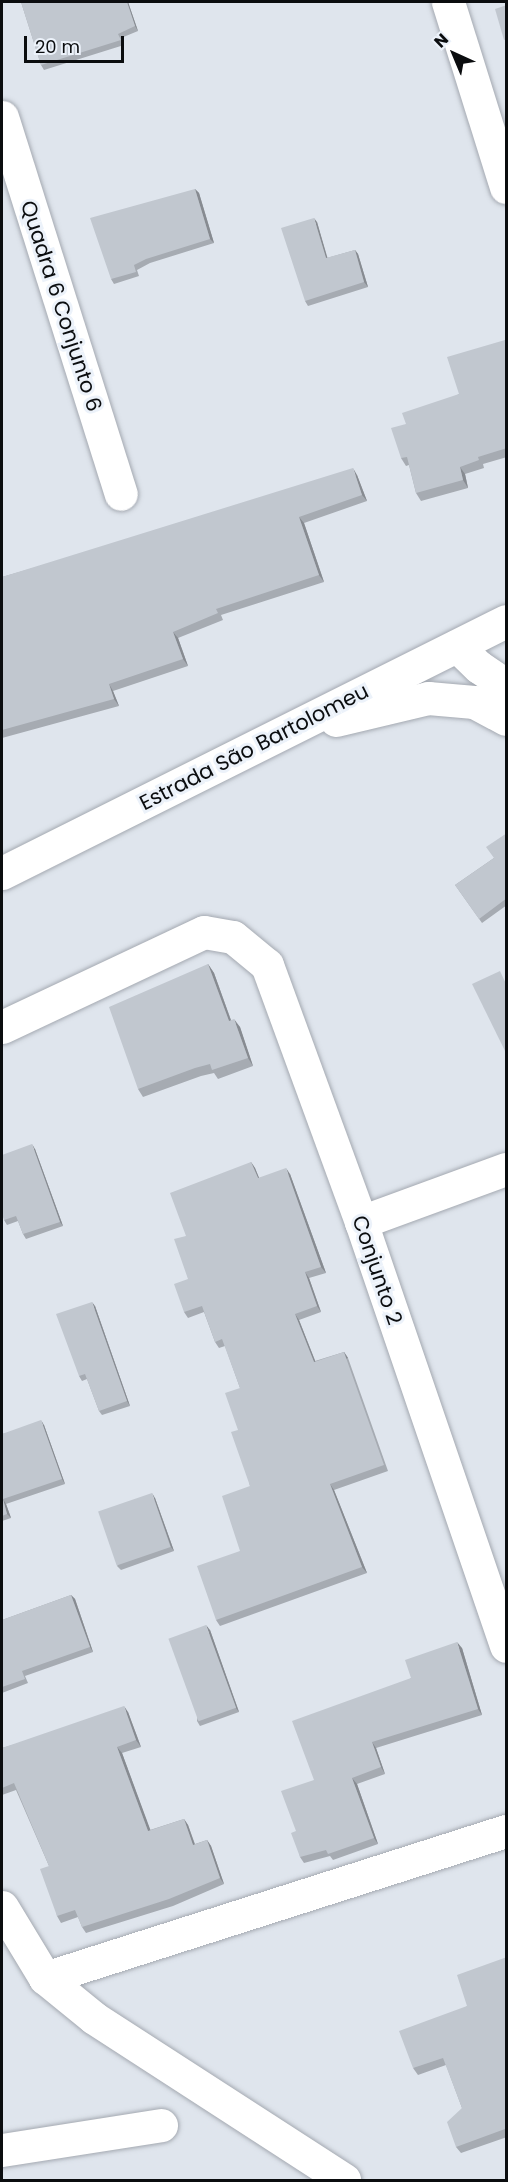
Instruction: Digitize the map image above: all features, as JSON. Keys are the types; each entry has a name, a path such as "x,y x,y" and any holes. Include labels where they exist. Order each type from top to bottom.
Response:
{"street":[{"path":"448,2 507,187"},
{"name":"Quadra 6 Conjunto 6","path":"2,117 121,494"},
{"name":"Estrada São Bartolomeu","path":"2,873 507,621"},
{"path":"457,646 479,667 507,685"},
{"path":"279,734 428,698 474,702 507,719"},
{"name":"Conjunto 2","path":"2,1028 204,932 233,937 267,965 361,1222 507,1646"},
{"path":"361,1222 507,1169"},
{"path":"45,1978 507,1831"},
{"path":"2,1907 45,1978 94,2018 344,2181"},
{"path":"2,2150 52,2139 161,2126"}],"building":[{"path":"21,2 127,2 135,26 118,34 121,40 41,65"},
{"path":"507,5 507,39 504,40 495,9"},
{"path":"195,189 210,239 146,259 134,265 136,272 111,279 90,218"},
{"path":"314,218 326,258 355,250 364,282 305,301 281,228"},
{"path":"505,340 507,344 507,448 478,457 479,460 460,467 463,480 416,493 407,457 401,458 391,428 406,424 402,413 459,394 447,357"},
{"path":"353,468 362,495 299,517 319,575 216,609 218,613 173,632 183,659 109,684 114,699 2,730 2,577"},
{"path":"507,833 507,898 479,919 455,885 494,858 486,847"},
{"path":"208,964 229,1021 234,1019 248,1058 212,1070 210,1064 195,1068 138,1089 109,1007"},
{"path":"500,971 507,986 507,1055 472,984"},
{"path":"32,1144 60,1222 23,1234 16,1216 4,1220 2,1214 2,1155"},
{"path":"251,1162 258,1178 286,1168 321,1267 305,1272 317,1306 295,1314 314,1362 344,1352 384,1465 330,1484 362,1567 216,1620 197,1566 240,1551 222,1496 250,1486 231,1432 238,1430 225,1393 240,1388 222,1339 215,1342 202,1306 184,1312 174,1284 188,1279 174,1239 186,1236 170,1193"},
{"path":"92,1302 127,1401 99,1411 85,1374 79,1376 56,1314"},
{"path":"41,1420 62,1479 3,1499 7,1514 2,1516 2,1434"},
{"path":"152,1493 171,1547 117,1565 98,1512"},
{"path":"71,1595 90,1647 22,1671 25,1679 2,1687 2,1620"},
{"path":"206,1625 236,1708 199,1721 168,1639"},
{"path":"457,1642 478,1709 372,1742 381,1767 352,1778 374,1838 328,1854 326,1850 300,1857 291,1833 296,1831 281,1791 314,1780 292,1721 411,1678 405,1660"},
{"path":"124,1706 136,1740 117,1747 148,1831 184,1819 193,1845 207,1840 220,1878 169,1899 82,1927 75,1910 57,1916 40,1869 49,1866 14,1783 2,1788 2,1748"},
{"path":"507,1957 507,2133 505,2129 456,2147 447,2122 462,2108 443,2058 413,2068 399,2031 467,2006 457,1975"}]}
